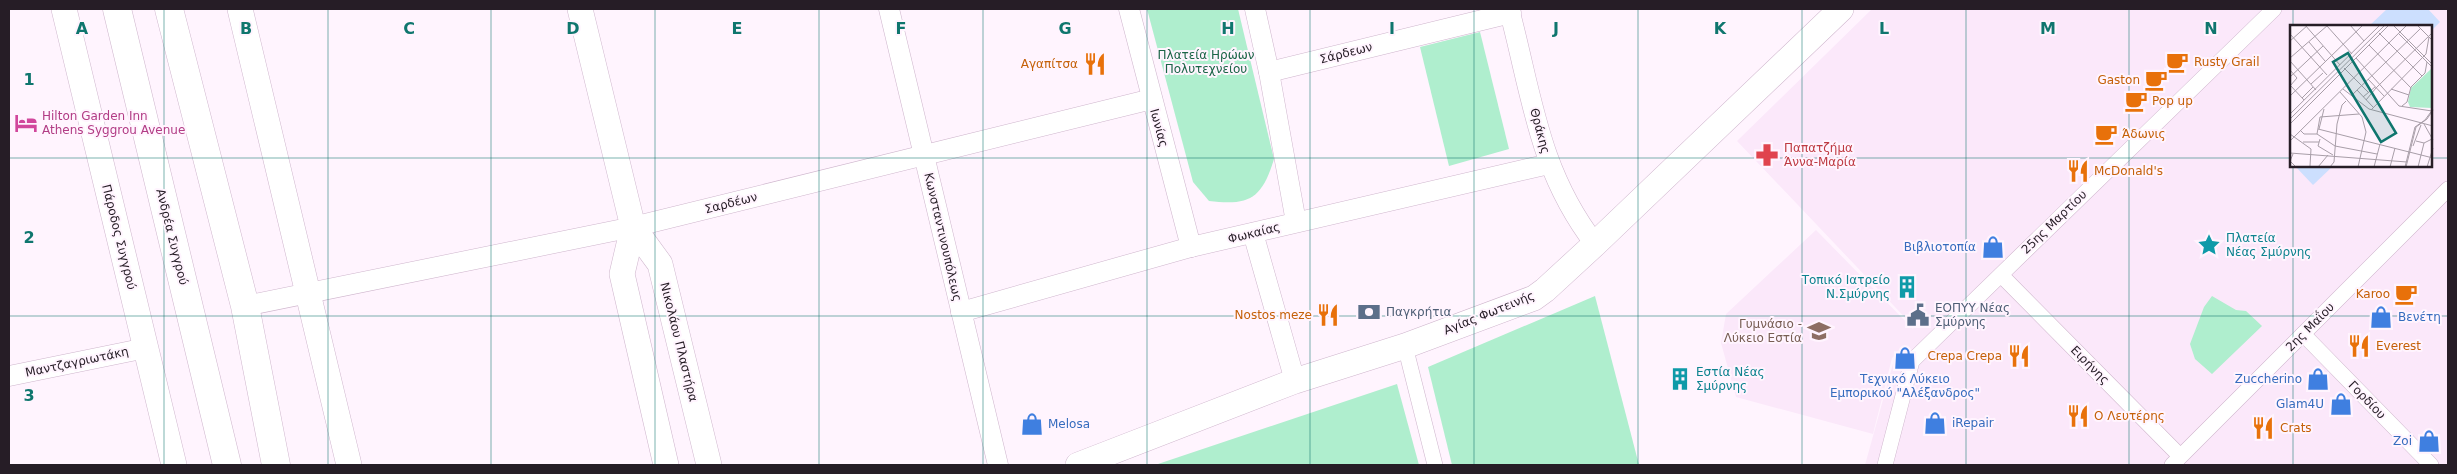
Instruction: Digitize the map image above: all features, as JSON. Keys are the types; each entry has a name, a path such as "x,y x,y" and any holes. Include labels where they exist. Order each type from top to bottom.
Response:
{"highway":[{"name":"Ανδρέα Συγγρού","path":"117,9 227,465"},
{"path":"169,9 245,306 276,465"}],"street":[{"name":"Πάροδος Συγγρού","path":"64,9 174,465"},
{"path":"240,9 349,465"},
{"name":"Νικολάου Πλαστήρα","path":"580,9 633,227 660,264 709,465"},
{"name":"Κωνσταντινουπόλεως","path":"888,9 998,465"},
{"name":"Ιωνίας","path":"1129,9 1191,247"},
{"path":"1255,9 1269,72 1296,222"},
{"name":"Αγίας Φωτεινής","path":"1078,465 1295,381 1405,346 1534,298 1595,244 1841,9"},
{"name":"25ης Μαρτίου","path":"1886,465 1912,361 2274,9"},
{"name":"Σάρδεων","path":"1269,72 1513,10"},
{"name":"Θράκης","path":"1513,10 1540,138 1549,164 1571,208 1595,244"},
{"name":"Σαρδέων","path":"308,291 633,227 1152,99"},
{"name":"Φωκαίας","path":"961,312 1191,247 1549,164"},
{"name":"2ης Μαΐου","path":"2176,460 2448,189"},
{"name":"Νικολάου Πλαστήρα","path":"633,227 622,274 666,465"},
{"path":"1253,233 1295,381"},
{"name":"Ειρήνης","path":"2000,275 2176,460"},
{"path":"245,306 308,291"},
{"name":"Γορδίου","path":"2303,334 2431,465"},
{"path":"1405,346 1435,465"},
{"name":"Μαντζαγριωτάκη","path":"9,376 146,348"}],"shaded area":[{"path":"1872,9 2448,9 2448,465 1865,465 1894,360 1900,351 1892,358 1873,434 1736,397 1721,343 1726,314 1816,230 1913,329 1914,327 1737,141"}],"green space":[{"name":"Πλατεία Ηρώων Πολυτεχνείου","path":"1147,9 1238,9 1274,159 1265,183 1252,197 1235,202 1209,201 1193,182"},
{"path":"1480,32 1509,149 1449,166 1420,47"},
{"path":"1595,296 1639,465 1452,465 1428,367"},
{"path":"2212,296 2236,310 2246,311 2262,326 2212,374 2195,359 2190,344 2204,307"},
{"path":"1397,384 1419,465 1155,465"}],"water":[{"path":"2387,9 2428,9 2440,22 2432,30 2432,25 2370,25"},
{"path":"2297,168 2331,168 2313,185"}],"place":[{"name":"Rusty Grail","path":"2177,62"},
{"name":"Αγαπίτσα","path":"1095,64"},
{"name":"Gaston","path":"2156,80"},
{"name":"Pop up","path":"2136,101"},
{"name":"Hilton Garden Inn Athens Syggrou Avenue","path":"26,123"},
{"name":"Άδωνις","path":"2106,134"},
{"name":"Παπατζήμα Άννα-Μαρία","path":"1767,155"},
{"name":"McDonald's","path":"2078,171"},
{"name":"Πλατεία Νέας Σμύρνης","path":"2209,245"},
{"name":"Βιβλιοτοπία","path":"1993,247"},
{"name":"Τοπικό Ιατρείο Ν.Σμύρνης","path":"1907,287"},
{"name":"Karoo","path":"2406,294"},
{"name":"Παγκρήτια","path":"1369,312"},
{"name":"Nostos meze","path":"1328,315"},
{"name":"ΕΟΠΥΥ Νέας Σμύρνης","path":"1918,315"},
{"name":"Βενέτη","path":"2381,317"},
{"name":"Γυμνάσιο - Λύκειο Εστία","path":"1819,331"},
{"name":"Everest","path":"2359,346"},
{"name":"Crepa Crepa","path":"2019,356"},
{"name":"Τεχνικό Λύκειο Εμπορικού \"Αλέξανδρος\"","path":"1905,358"},
{"name":"Εστία Νέας Σμύρνης","path":"1680,379"},
{"name":"Zuccherino","path":"2318,379"},
{"name":"Glam4U","path":"2341,404"},
{"name":"Ο Λευτέρης","path":"2078,416"},
{"name":"iRepair","path":"1935,423"},
{"name":"Melosa","path":"1032,424"},
{"name":"Crats","path":"2263,428"},
{"name":"Zoi","path":"2429,441"}]}
